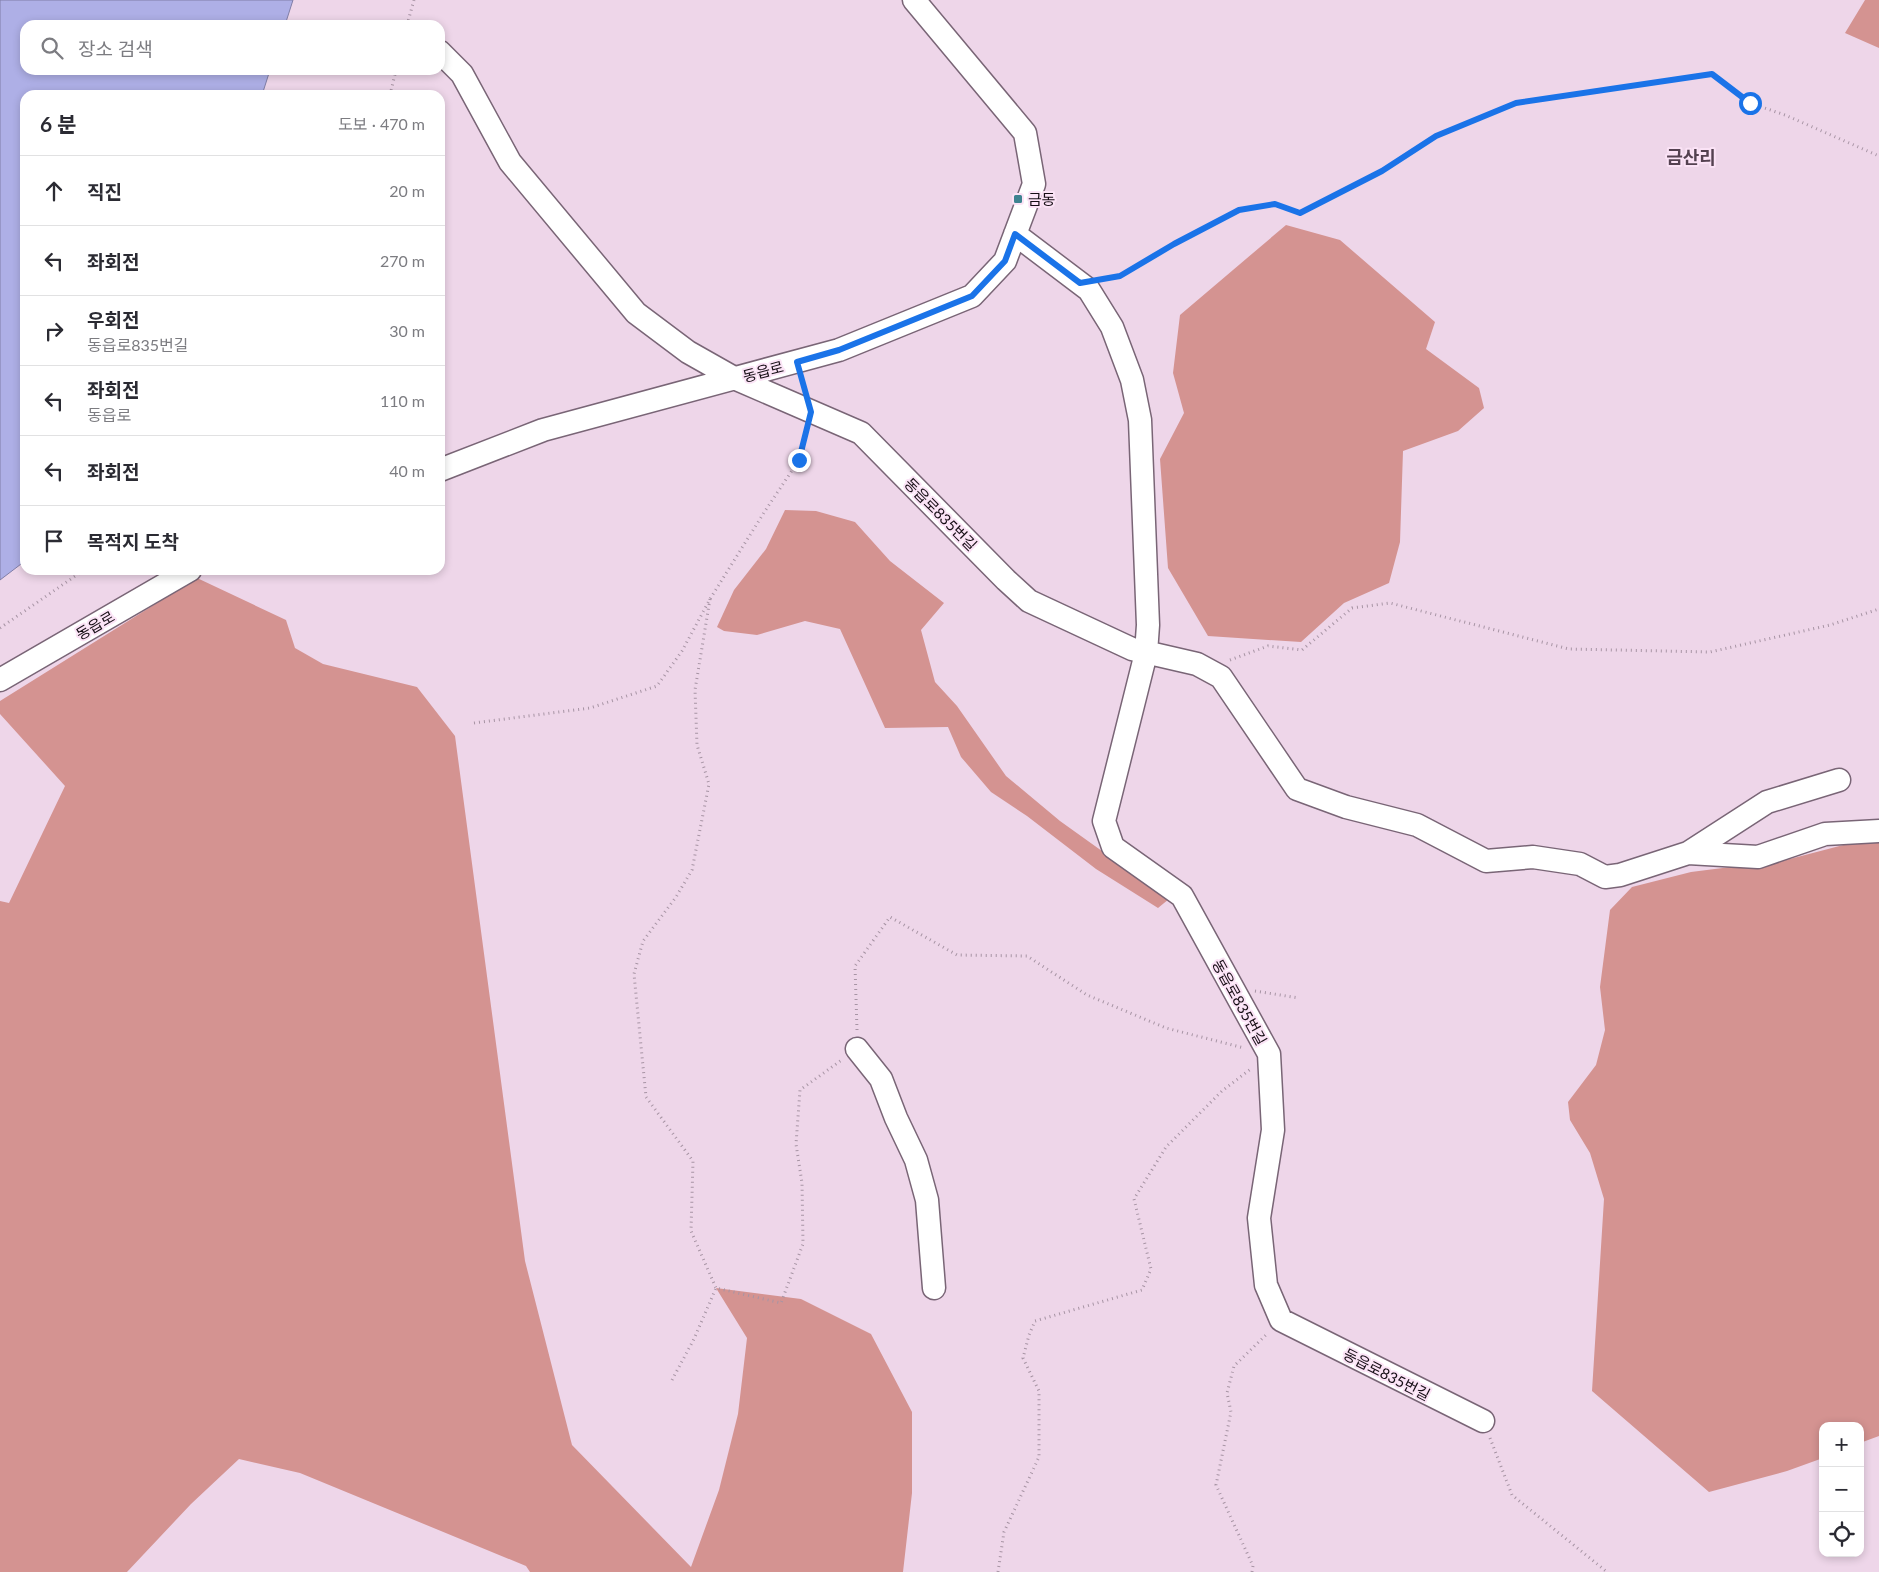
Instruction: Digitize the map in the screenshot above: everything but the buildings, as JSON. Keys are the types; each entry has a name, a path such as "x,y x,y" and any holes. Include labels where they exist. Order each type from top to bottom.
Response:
{"street":[{"name":"동읍로","path":"445,468 543,430 839,350 972,296 1005,261 1034,184 1026,133 914,0"},
{"name":"동읍로835번길","path":"445,57 462,74 510,162 636,313 688,352 734,378 861,433 1006,580 1030,601 1132,649 1197,664 1221,677 1297,789 1346,806 1417,825 1486,861 1533,857 1580,864 1605,877 1620,875 1688,854 1758,857 1825,834 1879,832"},
{"name":"동읍로835번길","path":"1015,234 1089,290 1112,327 1132,380 1140,420 1148,625 1146,652 1104,821 1113,847 1182,896 1269,1054 1273,1130 1259,1218 1266,1285 1281,1320 1483,1422"},
{"name":"동읍로","path":"0,680 181,575"},
{"path":"1688,854 1767,802 1839,780"},
{"path":"857,1049 881,1079 896,1118 916,1160 926,1200 934,1288"}],"path":[{"path":"408,20 414,0"},
{"path":"1080,283 1120,276 1174,244 1239,210 1275,204 1300,213 1382,171 1436,136 1516,103 1564,95 1712,74 1750,103 1785,115 1879,156"},
{"path":"391,90 395,75"},
{"path":"474,722 590,708 657,686 682,650 710,599 799,460 811,412"},
{"path":"0,628 77,575"},
{"path":"710,599 695,690 697,745 709,784 692,870 676,897 643,941 634,974 646,1097 693,1161 691,1231 716,1288"},
{"path":"1206,669 1268,646 1302,650 1352,608 1390,603 1569,649 1710,652 1830,624 1879,609"},
{"path":"1232,988 1299,998"},
{"path":"998,1572 1004,1532 1039,1457 1039,1391 1023,1358 1035,1321 1142,1290 1151,1269 1134,1199 1166,1147 1222,1091 1269,1054"},
{"path":"1252,1572 1253,1566 1216,1485 1231,1412 1227,1393 1234,1366 1281,1320"},
{"path":"1483,1422 1512,1495 1607,1572"}],"shaded area":[{"path":"1865,0 1879,0 1879,48 1845,33"},
{"path":"1286,225 1340,240 1435,322 1426,349 1479,388 1484,408 1458,431 1403,451 1400,542 1389,583 1344,603 1301,642 1208,636 1168,568 1160,459 1184,413 1173,373 1180,315"},
{"path":"785,510 816,511 855,522 890,561 944,603 921,630 935,682 957,706 1006,776 1060,821 1169,899 1158,908 1096,869 1027,816 991,792 961,757 948,727 885,728 840,629 805,621 757,635 724,631 717,627 734,590 766,549"},
{"path":"197,578 286,620 295,648 323,664 417,687 455,736 525,1261 572,1445 691,1567 719,1490 738,1414 747,1338 716,1288 801,1299 871,1334 912,1412 912,1493 903,1572 530,1572 526,1566 300,1473 239,1459 191,1504 127,1572 0,1572 0,901 9,903 65,786 0,714 0,701"},
{"path":"1879,841 1879,1436 1864,1442 1864,1422 1819,1422 1819,1459 1787,1471 1709,1492 1592,1391 1604,1199 1590,1153 1570,1120 1568,1102 1596,1065 1605,1030 1600,987 1610,910 1632,887 1691,872 1786,860 1851,843"}],"water":[{"path":"0,0 293,0 287,20 20,20 20,75 268,75 264,90 20,90 20,565 0,580"}],"place":[{"name":"금동","path":"1018,199"}],"district":[{"name":"금산리","path":"1691,157"}],"route":[{"path":"799,460 811,412 797,362 839,350 972,296 1005,261 1015,234 1080,283 1120,276 1174,244 1239,210 1275,204 1300,213 1382,171 1436,136 1516,103 1712,74 1750,103"}]}
